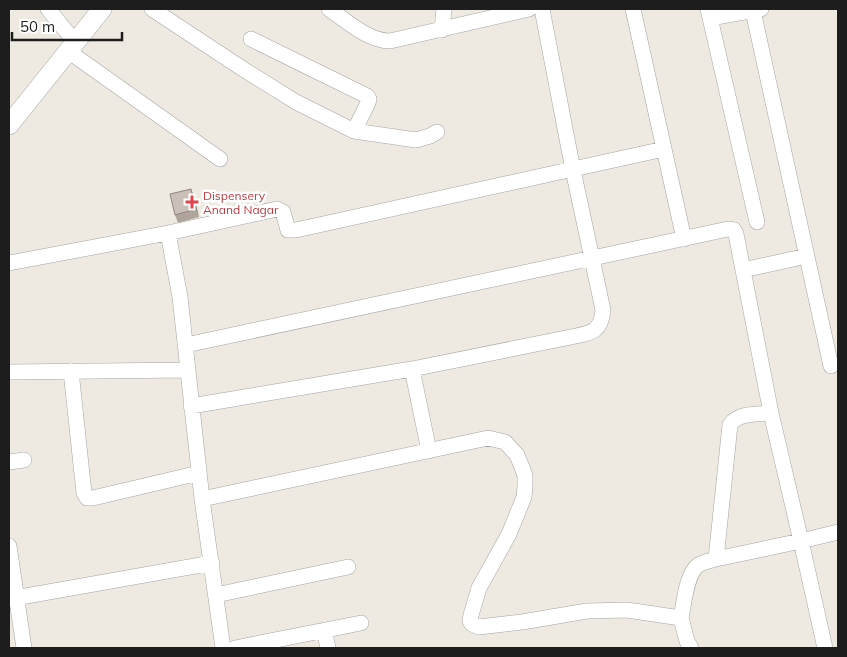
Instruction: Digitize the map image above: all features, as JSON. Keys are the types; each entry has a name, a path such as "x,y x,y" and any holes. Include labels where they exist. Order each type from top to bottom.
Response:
{"street":[{"path":"48,9 71,47 220,158"},
{"path":"9,125 102,9"},
{"path":"152,9 281,92 354,131 416,140 437,132"},
{"path":"329,9 380,41 398,40 528,9"},
{"path":"442,30 444,9"},
{"path":"191,406 412,369 590,333 597,329 602,322 603,310 573,170 542,9"},
{"path":"633,9 684,239"},
{"path":"757,222 709,14 757,10 831,366"},
{"path":"251,39 367,96 369,99 368,103 354,131"},
{"path":"9,263 168,233 277,209 283,212 288,230 296,230 664,149"},
{"path":"186,344 734,230 771,413 825,648"},
{"path":"168,233 180,297 202,499 223,648"},
{"path":"743,270 807,256"},
{"path":"412,369 429,451"},
{"path":"9,372 188,370"},
{"path":"71,371 84,493 87,498 199,473"},
{"path":"716,559 730,426 733,420 742,416 771,413"},
{"path":"202,499 488,438 504,442 518,455 525,475 524,497 509,534 480,588 470,615 472,624 479,627 587,611 627,610 681,618"},
{"path":"687,646 681,618 686,589 697,566 716,559 838,532"},
{"path":"9,546 13,598 24,648"},
{"path":"13,598 212,563"},
{"path":"216,595 348,567"},
{"path":"245,647 361,623"},
{"path":"324,630 328,648"}],"building":[{"path":"191,189 196,209 175,215 170,194"}],"place":[{"name":"Dispensery Anand Nagar","path":"192,202"}]}
